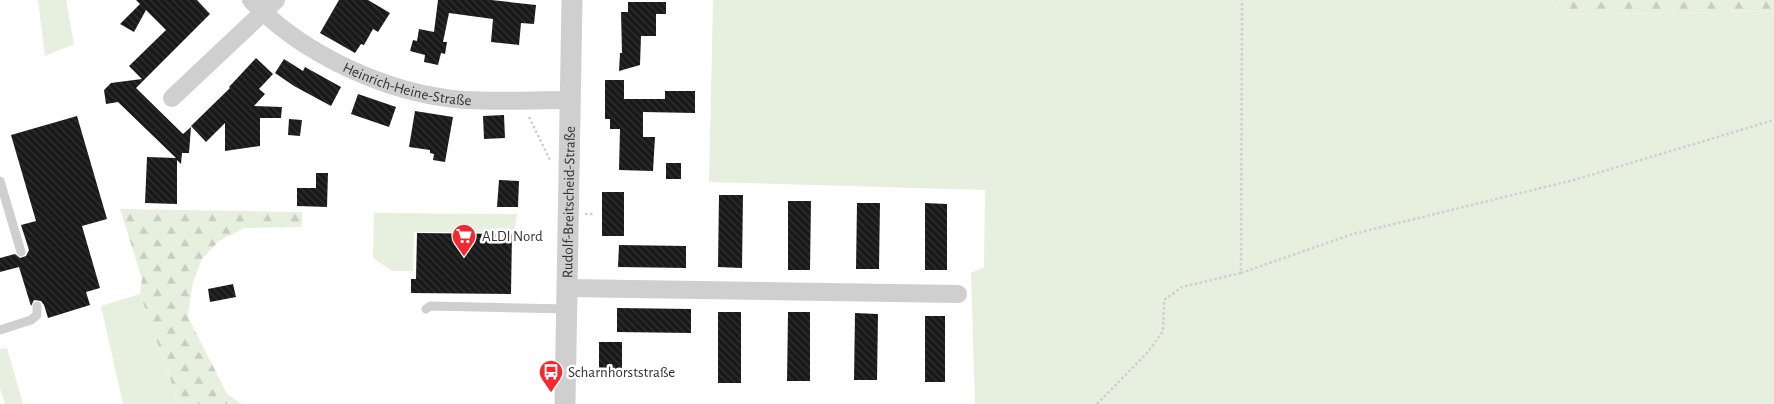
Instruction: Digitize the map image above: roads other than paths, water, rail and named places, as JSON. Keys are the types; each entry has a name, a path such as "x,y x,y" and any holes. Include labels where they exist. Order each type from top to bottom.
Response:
{"street":[{"path":"172,98 256,6 276,0"},
{"name":"Rudolf-Breitscheid-Straße","path":"565,404 572,0"},
{"name":"Heinrich-Heine-Straße","path":"256,6 306,46 356,72 407,90 463,100 570,100"},
{"path":"568,298 958,294"}],"lane":[{"path":"0,181 21,252"},
{"path":"426,309 430,306 568,298"},
{"path":"0,330 31,320 37,315 37,306"}],"place":[{"name":"ALDI Nord","path":"464,257"},
{"name":"Scharnhorststraße","path":"551,393"}]}
